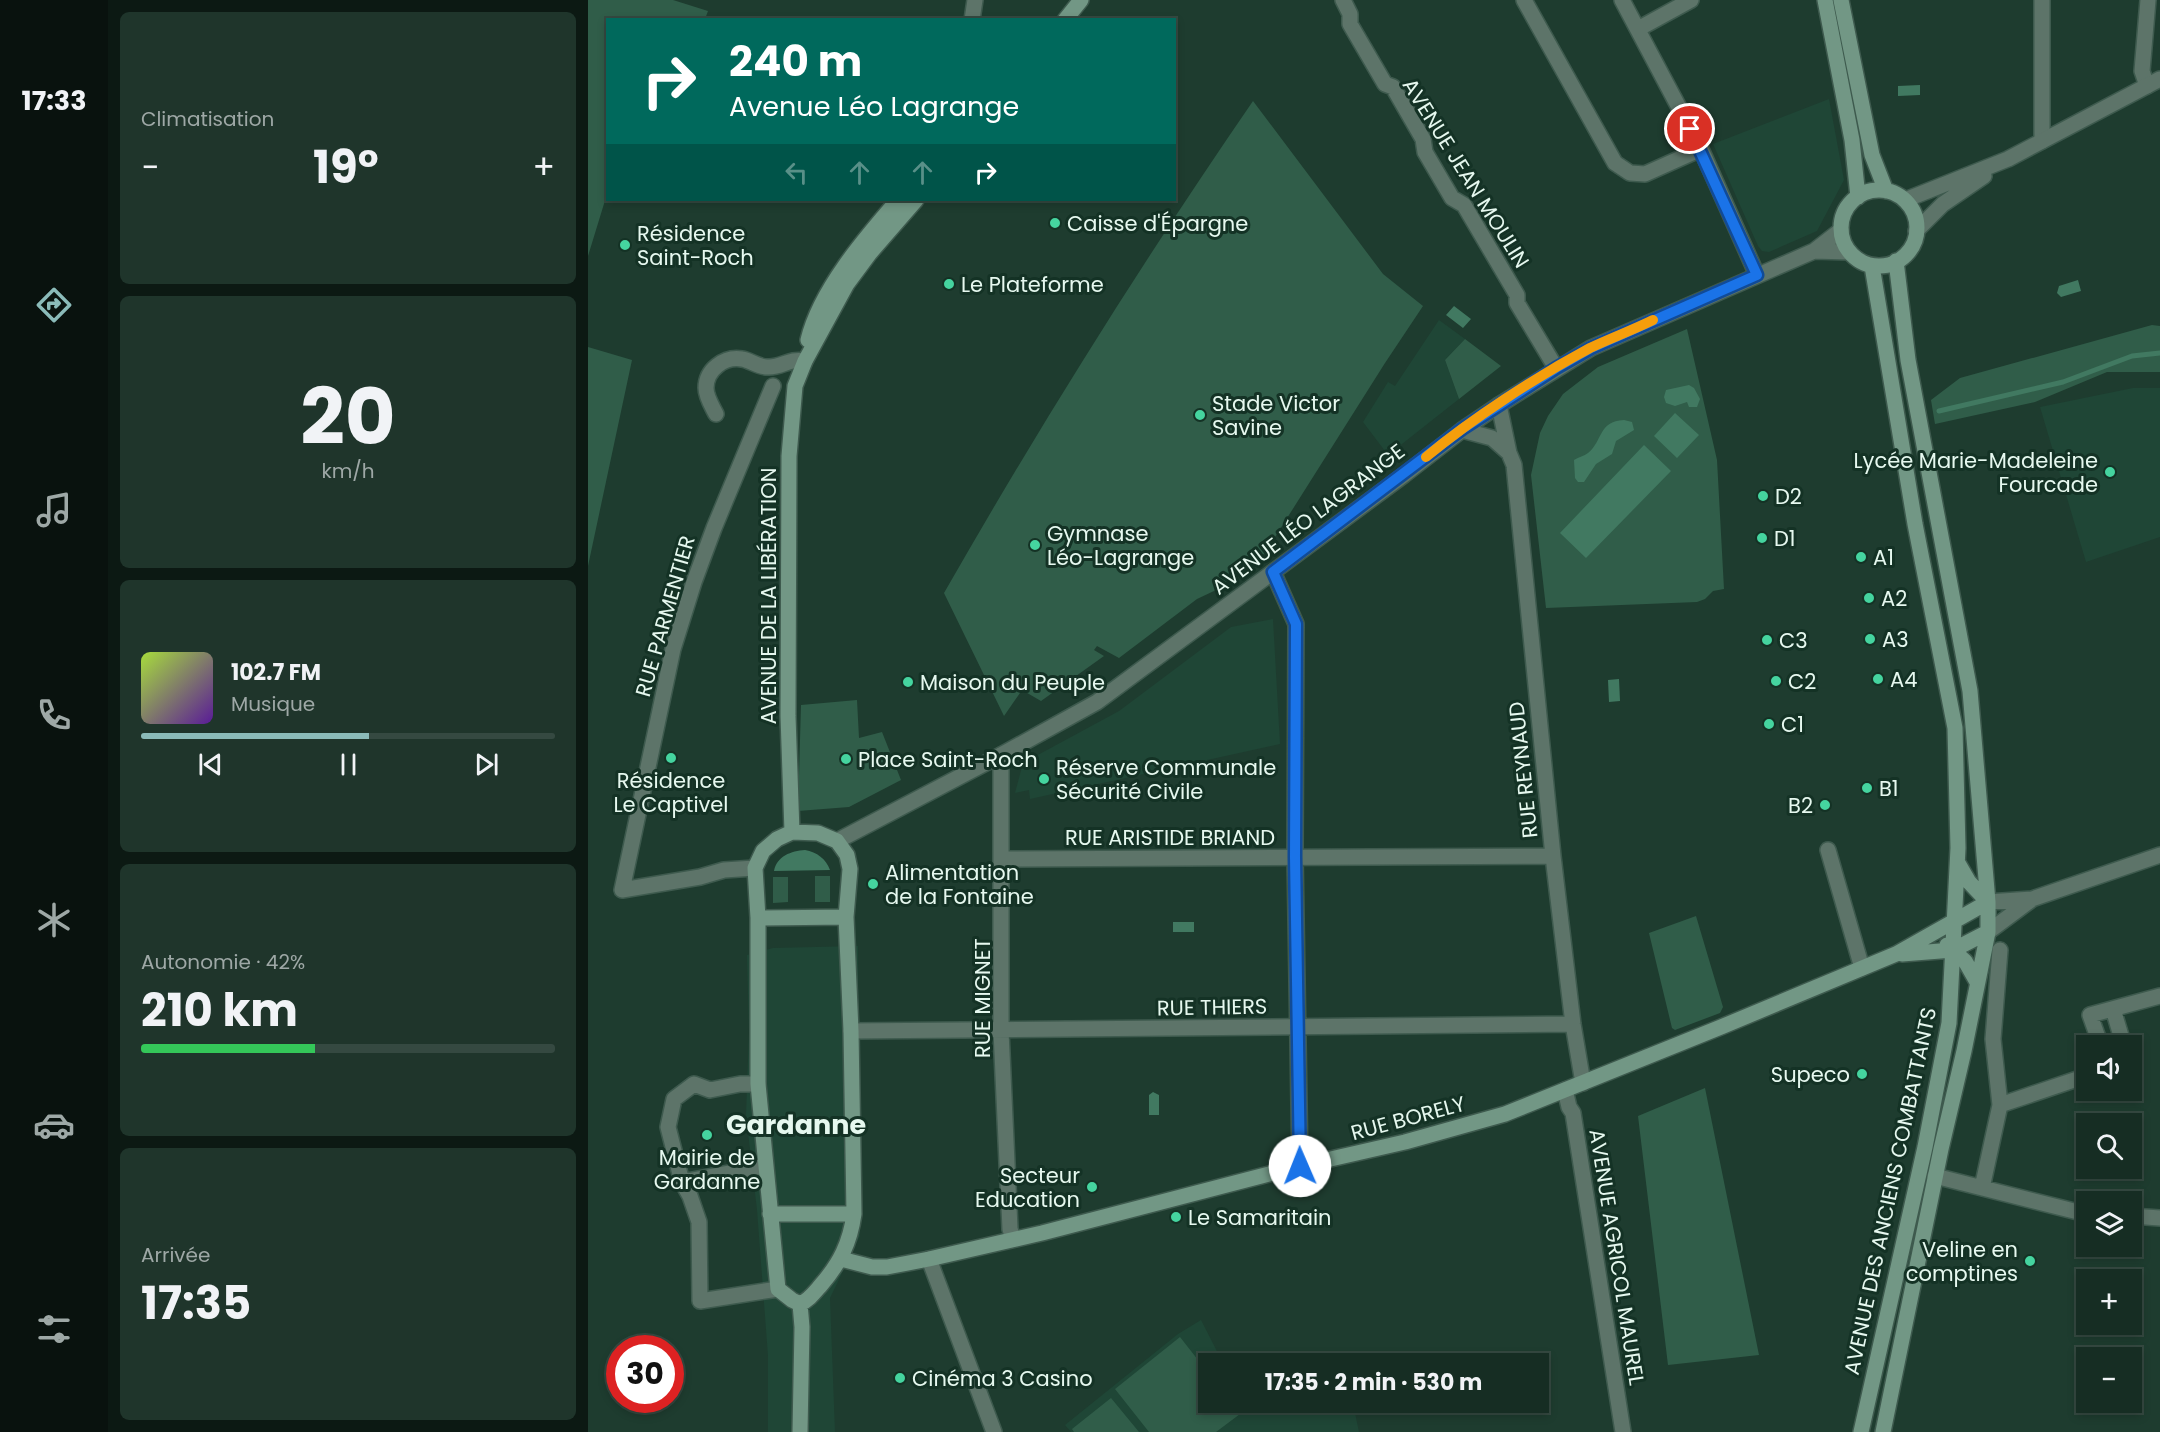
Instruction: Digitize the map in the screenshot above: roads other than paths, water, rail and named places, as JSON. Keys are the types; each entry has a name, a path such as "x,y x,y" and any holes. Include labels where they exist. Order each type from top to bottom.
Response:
{"main road":[{"path":"1067,18 1081,0"},
{"path":"1825,0 1852,140 1857,197"},
{"path":"1841,0 1872,155 1886,191"},
{"path":"1876,190 1886,191 1905,200 1912,211 1916,239 1905,256 1885,266 1872,266 1859,261 1849,252 1843,242 1842,217 1857,197 1876,190"},
{"path":"805,361 810,333 819,310 849,260 897,201"},
{"path":"805,361 847,284 870,253 915,201"},
{"name":"AVENUE DES ANCIENS COMBATTANTS","path":"1883,1432 1988,932 1988,902 1970,691 1908,360 1896,261"},
{"name":"AVENUE DES ANCIENS COMBATTANTS","path":"1861,1432 1925,1146 1949,1023 1958,863 1955,728 1913,512 1872,266"},
{"name":"AVENUE DE LA LIBÉRATION","path":"792,832 788,716 789,456 795,386 805,361"},
{"path":"792,832 818,833 837,841 847,855 850,869 846,917 851,1031 854,1214 851,1232 841,1259 813,1295 800,1304 778,1289 758,1084 758,918 755,868 764,851 777,839 792,832"},
{"path":"1958,863 1969,882 1988,902"},
{"name":"RUE BORELY","path":"841,1259 872,1267 887,1267 929,1259 1405,1142 1505,1114 1896,954 1988,902"},
{"path":"758,918 846,917"},
{"path":"1953,950 1988,932"},
{"path":"1933,933 1965,961 1977,982"},
{"name":"RUE BORELY","path":"1896,954 1953,950"},
{"path":"770,1214 854,1214"},
{"path":"800,1304 802,1327 800,1432"}],"street":[{"path":"972,18 975,0"},
{"name":"AVENUE JEAN MOULIN","path":"1343,0 1350,14 1350,24 1385,84 1393,87 1424,139 1425,152 1452,198 1464,205 1517,295 1517,303 1556,368"},
{"path":"1524,0 1616,163 1630,173 1645,174 1701,149"},
{"path":"1622,0 1701,149 1757,275"},
{"path":"1638,29 1691,0"},
{"path":"2042,0 2042,141"},
{"path":"1905,200 2008,159 2153,83 2142,71 2148,0"},
{"path":"1916,231 1943,204 2008,159"},
{"name":"AVENUE LÉO LAGRANGE","path":"837,841 1097,702 1462,429 1556,368 1591,348 1814,251 1841,230"},
{"name":"AVENUE LÉO LAGRANGE","path":"1814,251 1849,252"},
{"path":"716,414 706,389 708,377 725,360 741,359 768,368 796,359 805,361"},
{"path":"768,368 773,386 795,386"},
{"name":"RUE PARMENTIER","path":"755,868 724,870 700,877 622,890 673,649 714,528 773,386"},
{"name":"RUE REYNAUD","path":"1499,405 1509,453 1514,465 1553,856 1573,1024 1583,1083"},
{"path":"1462,429 1492,438 1509,453"},
{"path":"1273,572 1296,624 1295,857 1300,1166"},
{"name":"RUE MIGNET","path":"1001,755 1003,858 1001,1031 1010,1229 1013,1239"},
{"path":"1827,850 1862,968"},
{"path":"1988,902 2032,899 2160,855"},
{"name":"RUE ARISTIDE BRIAND","path":"1003,858 1553,856"},
{"path":"1988,932 2032,899"},
{"path":"1988,902 2006,919"},
{"path":"1982,1188 2006,1102 1994,1039 2000,950"},
{"path":"2096,1035 2090,1016 2160,996"},
{"path":"2113,1009 2121,1035"},
{"name":"RUE THIERS","path":"851,1031 1573,1024"},
{"path":"2006,1102 2076,1079"},
{"path":"758,1084 710,1090 694,1083 674,1099 668,1127 682,1182 690,1196 699,1222 700,1301 778,1289"},
{"name":"AVENUE AGRICOL MAUREL","path":"1565,1090 1569,1107 1573,1113 1623,1432"},
{"path":"682,1182 765,1166"},
{"path":"1935,1176 2076,1212"},
{"path":"2142,1217 2160,1218"},
{"path":"929,1259 994,1432"}],"waterway":[{"path":"1939,411 2063,382 2132,356 2160,353"}],"place":[{"name":"Caisse d'Épargne","path":"1055,223"},
{"name":"Résidence Saint-Roch","path":"625,245"},
{"name":"Le Plateforme","path":"949,284"},
{"name":"Stade Victor Savine","path":"1200,415"},
{"name":"Lycée Marie-Madeleine Fourcade","path":"2110,472"},
{"name":"D2","path":"1763,496"},
{"name":"D1","path":"1762,538"},
{"name":"Gymnase Léo-Lagrange","path":"1035,545"},
{"name":"A1","path":"1861,557"},
{"name":"A2","path":"1869,598"},
{"name":"A3","path":"1870,639"},
{"name":"C3","path":"1767,640"},
{"name":"A4","path":"1878,679"},
{"name":"C2","path":"1776,681"},
{"name":"Maison du Peuple","path":"908,682"},
{"name":"C1","path":"1769,724"},
{"name":"Résidence Le Captivel","path":"671,758"},
{"name":"Place Saint-Roch","path":"846,759"},
{"name":"Réserve Communale Sécurité Civile","path":"1044,779"},
{"name":"B1","path":"1867,788"},
{"name":"B2","path":"1825,805"},
{"name":"Alimentation de la Fontaine","path":"873,884"},
{"name":"Supeco","path":"1862,1074"},
{"name":"Mairie de Gardanne","path":"707,1135"},
{"name":"Secteur Education","path":"1092,1187"},
{"name":"Le Samaritain","path":"1176,1217"},
{"name":"Veline en comptines","path":"2030,1261"},
{"name":"Cinéma 3 Casino","path":"900,1378"}],"district":[{"name":"Gardanne","path":"796,1124"}]}
